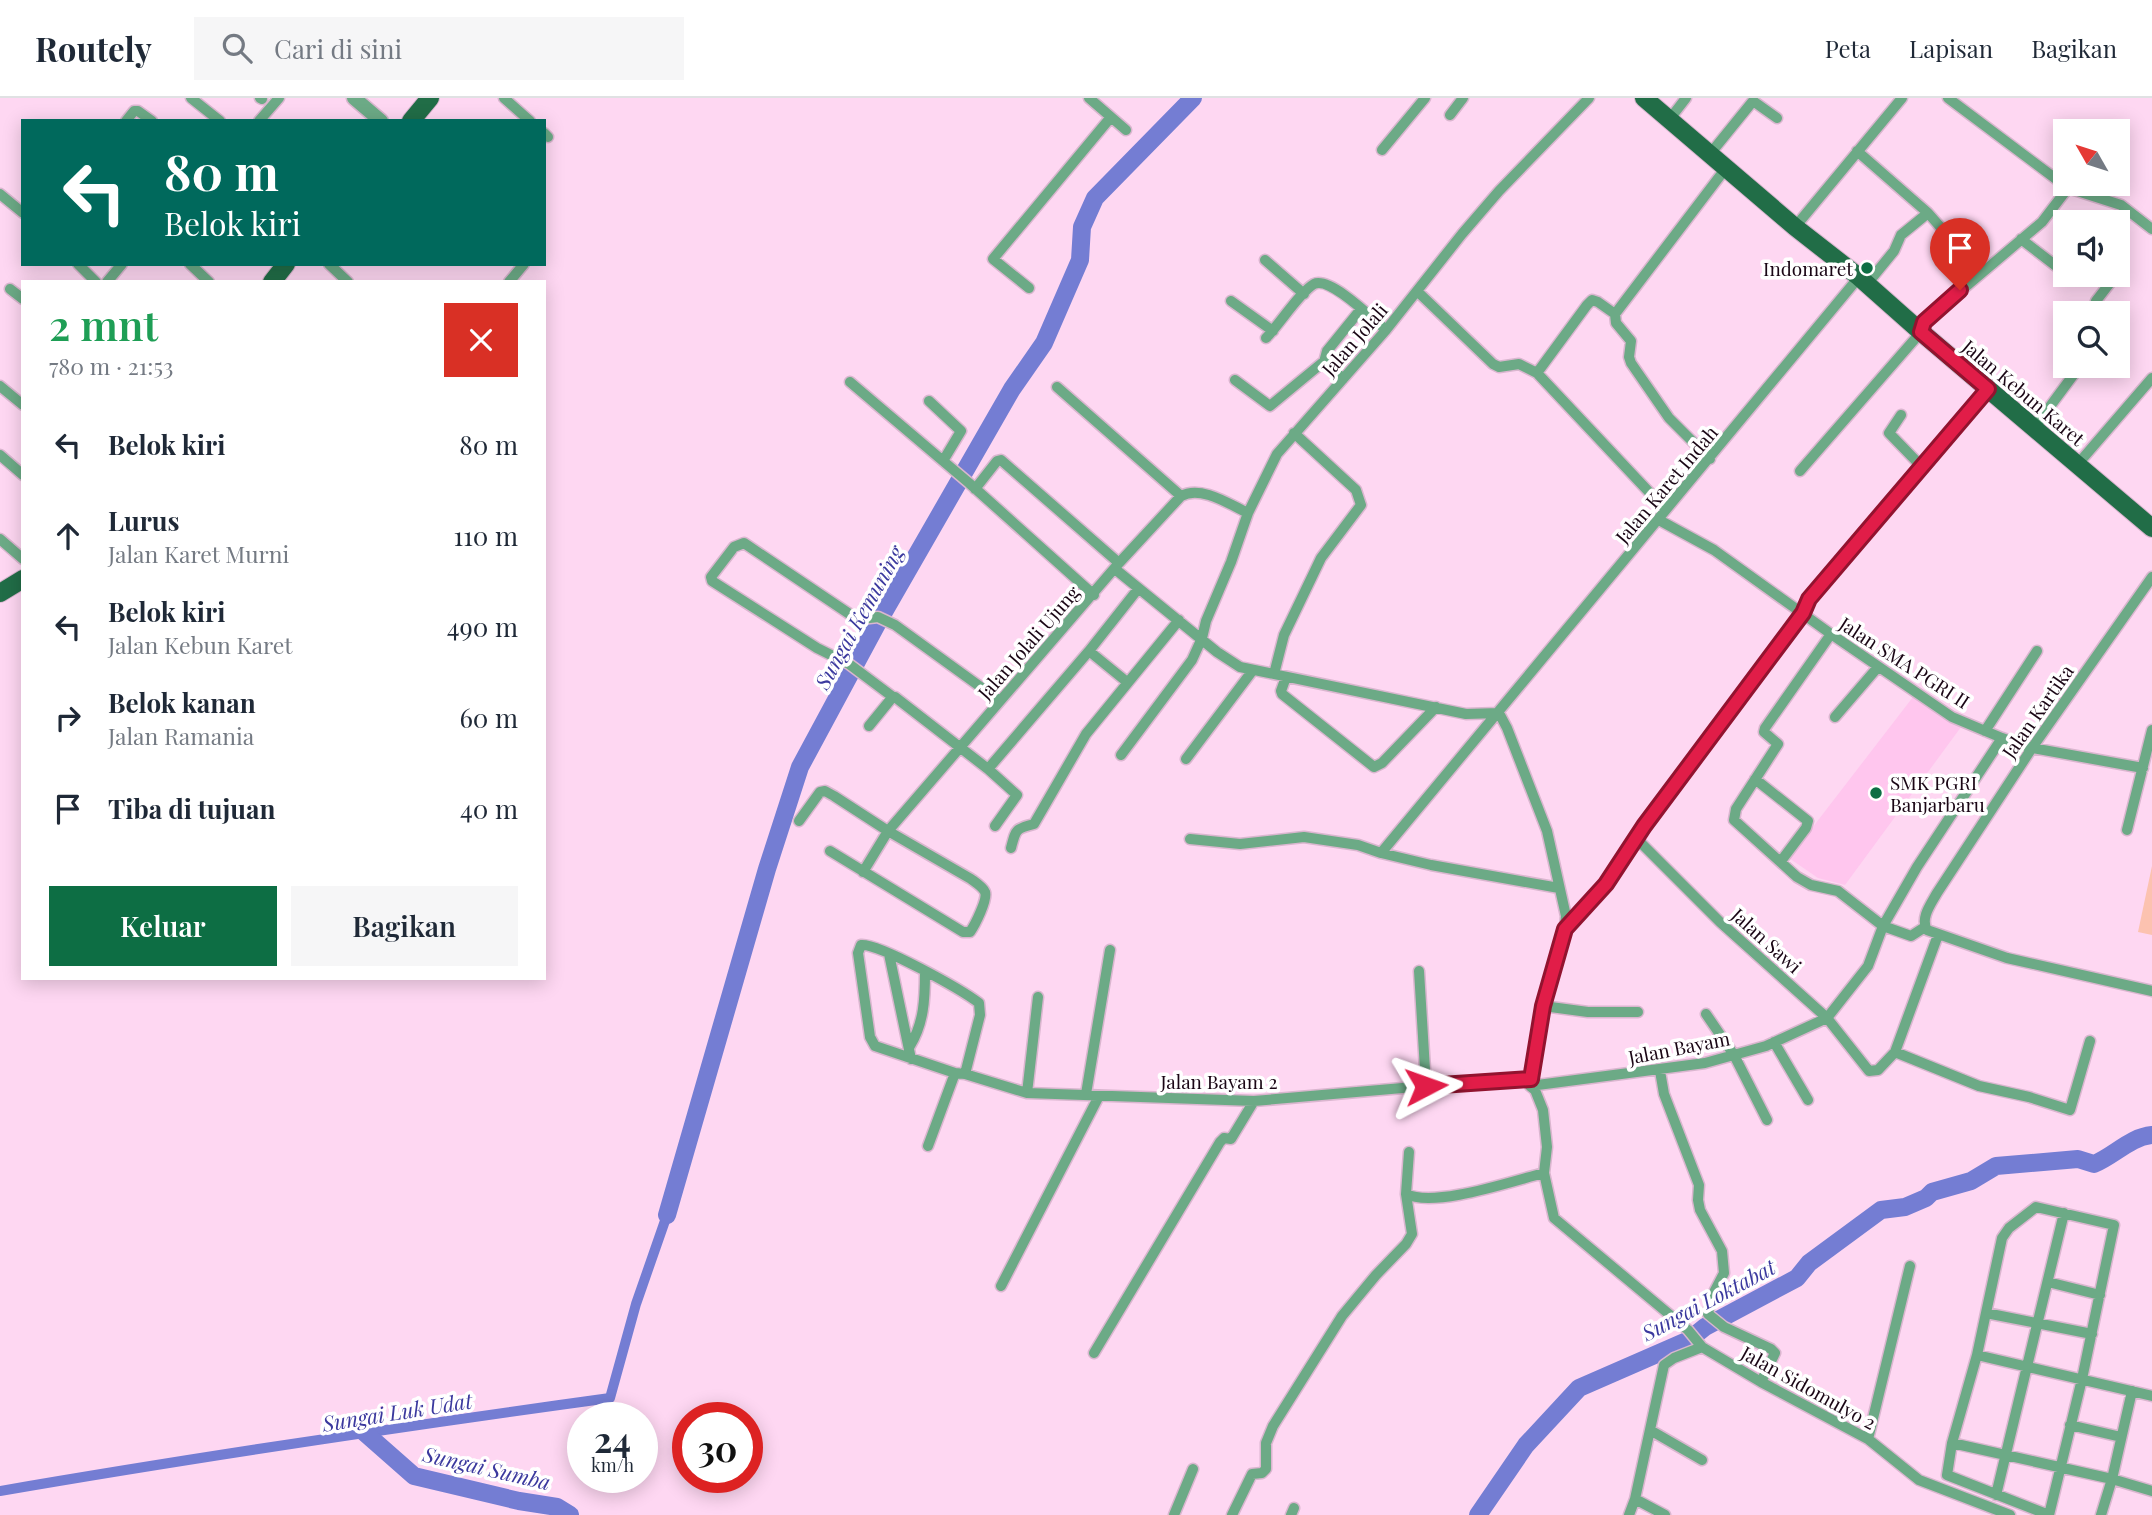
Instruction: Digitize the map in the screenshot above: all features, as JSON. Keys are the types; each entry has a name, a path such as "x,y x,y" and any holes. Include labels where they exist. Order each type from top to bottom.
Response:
{"main road":[{"path":"413,119 430,98"},
{"name":"Jalan Kebun Karet","path":"1644,98 2152,528"},
{"path":"0,593 21,580"}],"street":[{"path":"191,98 217,119"},
{"path":"261,119 279,98"},
{"path":"354,98 379,119"},
{"path":"504,98 528,119"},
{"path":"1089,98 1126,130"},
{"path":"1100,108 1109,98"},
{"path":"1382,150 1425,98"},
{"path":"1450,115 1464,98"},
{"name":"Jalan Jolali","path":"1121,755 1192,660 1248,513 1277,454 1386,330 1499,191 1588,98"},
{"path":"1670,120 1686,98"},
{"path":"1796,227 1902,98"},
{"path":"1948,98 2053,177"},
{"path":"1963,108 1971,98"},
{"path":"1710,154 1753,101 1777,118"},
{"path":"128,119 134,111 149,119"},
{"path":"1030,288 993,259 1111,117"},
{"path":"1857,151 1928,213 1981,273"},
{"path":"1710,459 1669,418 1631,363 1631,341 1616,323 1615,314 1726,168"},
{"path":"0,194 21,211"},
{"path":"1800,471 1921,332 1924,322 2046,217 2062,196"},
{"path":"2093,196 2121,205 2152,229"},
{"name":"Jalan Karet Indah","path":"1381,853 1665,509 1863,281 1894,251 1901,235 1928,213"},
{"path":"2021,239 2053,265"},
{"path":"1265,260 1304,294"},
{"path":"80,266 94,280"},
{"path":"109,280 120,266"},
{"path":"192,266 207,280"},
{"path":"331,266 346,280"},
{"path":"511,280 522,266"},
{"path":"1231,302 1270,335 1304,294 1314,284 1320,283 1335,288 1386,330"},
{"path":"2096,301 2107,287"},
{"path":"10,289 21,297"},
{"path":"1417,291 1493,364 1499,367 1519,364 1537,373 1665,509"},
{"path":"1537,373 1592,300 1615,314"},
{"path":"1236,380 1270,406 1324,362 1326,351 1361,309"},
{"path":"1324,362 1343,379"},
{"path":"2034,428 2071,378"},
{"path":"2077,465 2152,378"},
{"path":"850,382 1094,595"},
{"path":"0,386 21,403"},
{"path":"1057,387 1181,496 1195,492 1205,494 1248,513"},
{"path":"1565,929 1606,884 1636,838 1803,613 1809,599 1988,389"},
{"path":"929,401 961,431 943,461"},
{"path":"1901,415 1889,433 1922,467"},
{"path":"1274,674 1284,635 1321,558 1362,505 1356,490 1294,433"},
{"path":"0,455 21,473"},
{"path":"972,486 1001,460 1117,566 1138,589 1227,660 1253,670 1466,713 1499,712 1547,831 1566,916 1565,929 1543,1006 1530,1082"},
{"name":"Jalan Jolali Ujung","path":"863,872 888,831 1181,496"},
{"name":"Jalan SMA PGRI II","path":"1658,520 1714,550 1952,717 2032,748 2143,768"},
{"path":"0,539 21,557"},
{"path":"995,826 1017,795 988,769 864,674 817,648 710,578 734,547 744,543 854,617 878,617 895,625 1000,701"},
{"name":"Jalan Kartika","path":"1925,927 1926,915 1937,893 2032,748 2152,578"},
{"path":"988,769 1138,589"},
{"path":"1011,848 1016,831 1021,826 1034,824 1086,734 1178,621"},
{"path":"1831,634 1765,728 1764,732 1778,744 1733,817 1737,824 1797,877 1811,885 1838,891 1883,926 1911,936 1925,927 1938,936 2007,958 2152,991"},
{"path":"1089,651 1127,682"},
{"path":"1985,731 2037,651"},
{"path":"1835,717 1878,667"},
{"path":"1186,759 1253,670"},
{"path":"1286,677 1282,694 1374,767 1436,707"},
{"path":"869,726 893,697"},
{"path":"2127,830 2152,730"},
{"path":"1828,1018 1868,966 1883,926 1917,867 2002,738"},
{"path":"1755,779 1808,821 1806,828 1781,861"},
{"path":"799,821 820,792 825,792 971,879 983,889 985,900 970,932 963,932 830,851"},
{"path":"1190,839 1240,844 1293,836 1304,837 1358,845 1431,864 1559,888"},
{"name":"Jalan Sawi","path":"1636,838 1720,922 1828,1018 1868,1071 1878,1070 1895,1052"},
{"path":"1938,936 1895,1052 1979,1086 2001,1093 2029,1097 2070,1110 2090,1041"},
{"name":"Jalan Bayam 2","path":"889,954 863,944 858,949 870,1037 879,1048 1027,1093 1254,1101 1426,1086 1530,1082"},
{"path":"1086,1094 1110,950"},
{"path":"889,954 970,997 981,1006 960,1074 928,1146"},
{"path":"889,954 911,1059"},
{"path":"1419,971 1426,1086"},
{"path":"910,1046 923,1014 925,972"},
{"path":"1027,1093 1038,997"},
{"path":"1543,1006 1588,1012 1639,1012"},
{"path":"1706,1014 1734,1055 1767,1120"},
{"name":"Jalan Bayam","path":"1530,1082 1660,1071 1705,1063 1774,1042 1828,1018"},
{"path":"1774,1042 1808,1100"},
{"path":"1660,1071 1664,1094 1699,1185 1700,1210 1722,1251 1724,1273 1708,1314 1719,1324 1775,1353 1761,1382"},
{"name":"Jalan Sidomulyo 2","path":"1530,1082 1543,1110 1547,1147 1544,1173 1554,1218 1688,1330 1701,1345 1761,1382 1868,1438 1919,1479 1991,1512 2010,1515"},
{"path":"1001,1286 1099,1096"},
{"path":"1094,1353 1220,1142 1224,1138 1231,1139 1254,1101"},
{"path":"1233,1515 1252,1474 1266,1469 1268,1435 1333,1330 1412,1234 1406,1194 1409,1152"},
{"path":"1406,1194 1415,1198 1440,1197 1544,1173"},
{"path":"2036,1207 2114,1225 2100,1295 2049,1515 1947,1475 1952,1443 1977,1355 2002,1238 2009,1228 2036,1207"},
{"path":"1996,1495 2064,1213"},
{"path":"1868,1438 1910,1266"},
{"path":"2048,1282 2100,1295"},
{"path":"1986,1312 2092,1335"},
{"path":"1629,1515 1636,1499 1664,1365 1701,1345"},
{"path":"1977,1355 2152,1396"},
{"path":"2101,1515 2132,1391"},
{"path":"2070,1426 2121,1437"},
{"path":"1650,1430 1702,1460"},
{"path":"1952,1443 2112,1479 2152,1491"},
{"path":"1174,1515 1193,1469"},
{"path":"1636,1499 1665,1515"}],"shaded area":[{"name":"SMK PGRI Banjarbaru","path":"1913,697 1961,727 1845,885 1818,878 1789,858"},
{"path":"2152,866 2152,935 2138,932"}],"waterway":[{"name":"Sungai Kemuning","path":"667,1215 767,869 800,767 877,624 1012,389 1044,343 1080,260 1082,227 1095,198 1193,98"},
{"name":"Sungai Loktabat","path":"1478,1515 1526,1445 1579,1388 1689,1340 1705,1327 1797,1278 1809,1263 1881,1210 1905,1207 1926,1198 1932,1192 1971,1181 1996,1166 2078,1159 2094,1164 2136,1139 2152,1135"},
{"name":"Sungai Luk Udat","path":"0,1491 305,1442 610,1398 636,1304 667,1215"},
{"name":"Sungai Sumba","path":"364,1432 414,1476 519,1501 557,1507 570,1515"}],"place":[{"name":"Indomaret","path":"1867,268"},
{"name":"SMK PGRI Banjarbaru","path":"1876,793"}],"route":[{"path":"1426,1086 1531,1079 1543,1006 1565,929 1606,884 1644,826 1803,613 1809,599 1988,389 1921,332 1924,322 1960,290"}]}
